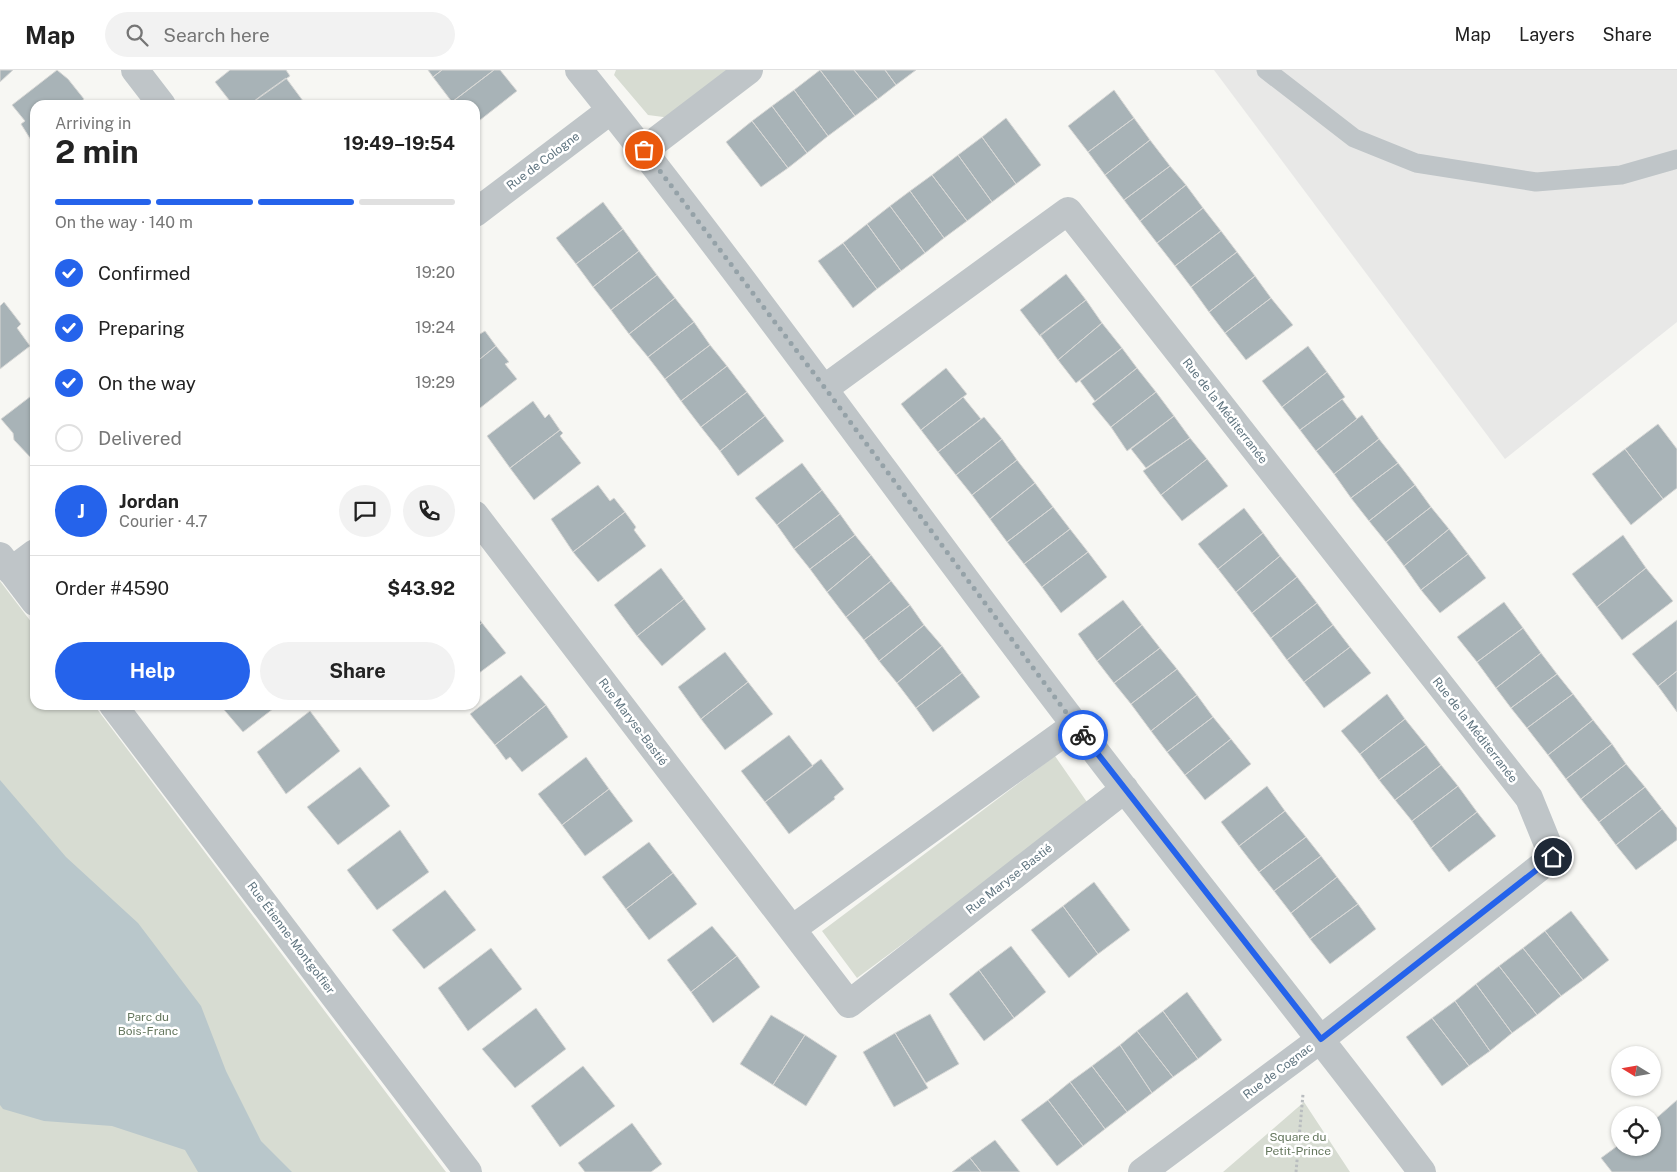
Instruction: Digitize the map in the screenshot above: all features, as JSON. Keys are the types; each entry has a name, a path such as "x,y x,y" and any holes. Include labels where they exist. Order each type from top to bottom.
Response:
{"street":[{"path":"135,70 158,100"},
{"path":"579,70 644,150 825,388 1075,725 1321,1039 1422,1172"},
{"path":"644,150 749,70"},
{"name":"Rue de Cologne","path":"480,210 611,110"},
{"name":"Rue de la Méditerranée","path":"825,388 1068,211 1529,798 1553,857"},
{"name":"Rue Maryse-Bastié","path":"480,522 848,1004 1125,789"},
{"path":"30,555 6,564 30,595"},
{"name":"Rue Étienne-Montgolfier","path":"117,710 468,1172"},
{"path":"792,929 1075,725"},
{"name":"Rue de Cognac","path":"1142,1172 1321,1039 1553,857"}],"lane":[{"path":"1266,70 1354,138 1416,163 1536,182 1621,175 1677,159"}],"path":[{"path":"1296,1172 1303,1094"}],"shaded area":[{"path":"1214,70 1677,70 1677,322 1505,459"},
{"path":"0,780 66,857 138,923 201,1006 226,1071 261,1141 292,1172 198,1172 185,1150 112,1126 44,1121 3,1109 0,1105"}],"green space":[{"path":"616,70 729,70 671,118 648,115 614,75"},
{"name":"Parc du Bois-Franc","path":"0,581 30,620 30,710 98,710 446,1172 0,1172"},
{"path":"1055,756 1089,805 857,978 822,931"},
{"name":"Square du Petit-Prince","path":"1304,1102 1350,1172 1223,1172"}],"building":[{"path":"0,70 13,70 0,82"},
{"path":"57,70 68,79 84,99 30,100 30,138 21,124 25,121 12,105"},
{"path":"230,70 286,70 290,76 256,100 229,100 215,82"},
{"path":"428,70 442,70 433,77"},
{"path":"442,70 494,70 455,100 450,100 433,77"},
{"path":"494,70 500,70 517,91 480,120 480,100 455,100"},
{"path":"820,70 855,116 828,136 794,90"},
{"path":"820,70 854,70 878,99 855,116"},
{"path":"854,70 885,70 896,85 878,99"},
{"path":"885,70 916,70 896,85"},
{"path":"286,78 302,100 256,100"},
{"path":"794,90 828,136 807,153 772,106"},
{"path":"1114,90 1134,118 1088,152 1068,126"},
{"path":"772,106 807,153 788,168 752,121"},
{"path":"1006,118 1041,165 1016,184 982,137"},
{"path":"1134,118 1150,140 1105,175 1088,152"},
{"path":"752,121 788,168 761,187 726,142"},
{"path":"982,137 1016,184 992,202 958,155"},
{"path":"1150,140 1170,166 1124,200 1105,175"},
{"path":"958,155 992,202 967,221 932,175"},
{"path":"1170,166 1186,185 1140,221 1124,200"},
{"path":"932,175 967,221 944,238 910,191"},
{"path":"1186,185 1203,208 1157,243 1140,221"},
{"path":"910,191 944,238 925,253 890,206"},
{"path":"603,202 623,229 576,264 556,238"},
{"path":"890,206 925,253 901,271 867,224"},
{"path":"1203,208 1221,231 1175,266 1157,243"},
{"path":"867,224 901,271 877,289 843,243"},
{"path":"623,229 639,251 593,287 576,264"},
{"path":"1221,231 1237,252 1191,287 1175,266"},
{"path":"843,243 877,289 853,308 818,261"},
{"path":"639,251 657,275 611,310 593,287"},
{"path":"1237,252 1255,276 1209,312 1191,287"},
{"path":"1066,274 1086,300 1040,336 1020,310"},
{"path":"657,275 675,298 629,334 611,310"},
{"path":"1255,276 1271,298 1225,333 1209,312"},
{"path":"675,298 694,322 648,357 629,334"},
{"path":"1271,298 1293,325 1246,360 1225,333"},
{"path":"1086,300 1102,323 1058,360 1040,335"},
{"path":"4,302 21,324 17,328 30,346 0,369 0,306"},
{"path":"694,322 710,345 665,379 648,357"},
{"path":"1102,323 1122,348 1076,383 1058,360"},
{"path":"485,331 496,346 480,359 480,334"},
{"path":"710,345 727,366 681,401 665,379"},
{"path":"496,346 509,362 505,364 517,379 480,408 480,359"},
{"path":"1308,346 1327,372 1282,407 1262,381"},
{"path":"1122,348 1137,368 1095,401 1080,381"},
{"path":"727,366 747,392 701,427 681,401"},
{"path":"946,368 967,394 921,430 901,404"},
{"path":"1137,368 1156,392 1111,427 1092,404"},
{"path":"1327,372 1345,397 1300,430 1282,407"},
{"path":"747,392 765,416 720,451 701,427"},
{"path":"1156,392 1174,416 1127,451 1111,427"},
{"path":"30,397 30,457 14,440 13,433 1,419"},
{"path":"963,397 981,419 938,452 921,430"},
{"path":"1342,399 1357,419 1316,451 1300,430"},
{"path":"533,401 545,418 549,414 560,430 510,468 487,436"},
{"path":"1362,415 1379,439 1334,474 1316,451"},
{"path":"765,416 784,441 738,476 720,451"},
{"path":"1174,416 1190,438 1146,468 1131,449"},
{"path":"984,417 1002,439 956,475 938,452"},
{"path":"1658,424 1677,449 1677,488 1663,499 1625,449"},
{"path":"560,430 563,433 560,436 581,463 534,500 510,468"},
{"path":"1190,438 1207,459 1161,495 1143,471"},
{"path":"1002,439 1017,460 972,495 956,475"},
{"path":"1379,439 1398,463 1351,498 1334,474"},
{"path":"1625,449 1663,499 1631,525 1592,474"},
{"path":"1207,459 1228,486 1182,521 1161,495"},
{"path":"1017,460 1035,483 990,519 972,495"},
{"path":"802,463 822,490 777,525 755,498"},
{"path":"1398,463 1415,485 1369,521 1351,498"},
{"path":"1035,483 1053,507 1007,542 990,519"},
{"path":"598,485 610,501 614,498 625,512 573,552 551,519"},
{"path":"1415,485 1431,507 1386,542 1369,521"},
{"path":"822,490 840,514 794,549 777,525"},
{"path":"1053,507 1070,529 1024,564 1007,542"},
{"path":"1431,507 1449,529 1404,566 1386,542"},
{"path":"1244,508 1263,533 1218,569 1198,544"},
{"path":"625,512 636,527 634,530 646,546 598,582 573,552"},
{"path":"840,514 855,535 810,569 794,549"},
{"path":"1070,529 1088,552 1042,587 1024,564"},
{"path":"1449,529 1468,554 1421,590 1404,566"},
{"path":"1263,533 1280,556 1236,592 1218,569"},
{"path":"855,535 871,555 827,592 810,569"},
{"path":"1623,535 1646,568 1597,607 1572,574"},
{"path":"1088,552 1107,577 1061,613 1042,587"},
{"path":"1468,554 1486,578 1440,613 1421,590"},
{"path":"871,555 891,581 846,617 827,592"},
{"path":"1280,556 1297,577 1252,613 1236,592"},
{"path":"661,568 684,599 637,636 614,605"},
{"path":"1646,568 1673,601 1622,640 1597,607"},
{"path":"1297,577 1317,603 1271,638 1252,613"},
{"path":"891,581 910,605 864,640 846,617"},
{"path":"684,599 706,629 662,666 637,636"},
{"path":"1123,600 1142,625 1097,661 1078,634"},
{"path":"1504,602 1523,628 1477,662 1457,637"},
{"path":"1317,603 1333,625 1287,660 1271,638"},
{"path":"910,605 924,625 879,661 864,640"},
{"path":"1677,620 1677,671 1658,686 1632,654"},
{"path":"482,623 506,653 480,672 480,624"},
{"path":"924,625 942,646 897,683 879,661"},
{"path":"1142,625 1160,648 1114,683 1097,661"},
{"path":"1333,625 1350,647 1304,682 1287,660"},
{"path":"1523,628 1541,653 1496,688 1477,662"},
{"path":"942,646 962,673 916,708 897,683"},
{"path":"1350,647 1371,673 1324,708 1304,682"},
{"path":"1160,648 1177,669 1131,704 1114,683"},
{"path":"725,652 748,682 701,719 678,687"},
{"path":"1541,653 1557,674 1511,708 1496,688"},
{"path":"1177,669 1197,695 1151,731 1131,704"},
{"path":"1677,671 1677,712 1658,686"},
{"path":"962,673 980,697 933,732 916,708"},
{"path":"1557,674 1573,694 1527,728 1511,708"},
{"path":"521,675 546,705 495,745 470,714 475,710 480,710 480,706"},
{"path":"748,682 773,714 725,750 701,719"},
{"path":"1387,694 1405,719 1360,754 1341,731"},
{"path":"1573,694 1593,720 1548,755 1527,728"},
{"path":"1197,695 1213,717 1167,752 1151,731"},
{"path":"546,705 568,737 522,772 510,757 506,760 495,745"},
{"path":"224,710 272,710 243,732"},
{"path":"310,711 340,751 286,794 257,752"},
{"path":"1213,717 1231,739 1185,775 1167,752"},
{"path":"1405,719 1426,745 1379,780 1360,754"},
{"path":"1593,720 1612,744 1566,779 1548,755"},
{"path":"789,735 813,766 765,802 741,771"},
{"path":"1231,739 1251,764 1205,800 1185,775"},
{"path":"1612,744 1626,764 1581,799 1566,779"},
{"path":"1426,745 1441,765 1395,800 1379,780"},
{"path":"586,757 609,789 562,825 538,794"},
{"path":"821,759 844,789 834,797 835,799 789,834 765,802"},
{"path":"1626,764 1645,787 1599,822 1581,799"},
{"path":"1441,765 1458,786 1412,821 1395,800"},
{"path":"360,767 390,806 338,845 307,807"},
{"path":"1267,786 1285,811 1239,846 1221,822"},
{"path":"1458,786 1477,812 1431,848 1412,821"},
{"path":"1645,787 1662,809 1616,845 1599,822"},
{"path":"609,789 633,821 585,856 562,825"},
{"path":"1662,809 1677,828 1677,840 1636,870 1616,845"},
{"path":"1285,811 1306,837 1259,872 1239,846"},
{"path":"1477,812 1496,836 1449,872 1431,848"},
{"path":"400,830 429,872 377,910 347,870"},
{"path":"1306,837 1321,856 1274,891 1259,872"},
{"path":"649,842 673,873 626,909 602,877"},
{"path":"1321,856 1337,877 1291,913 1274,891"},
{"path":"673,873 697,904 649,940 626,909"},
{"path":"1337,877 1358,904 1310,939 1291,913"},
{"path":"1094,882 1130,930 1098,954 1063,906"},
{"path":"445,890 476,930 424,969 392,930"},
{"path":"1358,904 1376,929 1330,964 1310,939"},
{"path":"1063,906 1098,954 1069,978 1031,930"},
{"path":"1571,911 1609,960 1583,980 1545,931"},
{"path":"712,926 737,956 691,992 667,960"},
{"path":"1545,931 1583,980 1561,996 1523,948"},
{"path":"1011,946 1046,992 1014,1018 979,970"},
{"path":"491,948 522,989 468,1031 438,988"},
{"path":"1523,948 1561,996 1537,1015 1499,966"},
{"path":"737,956 760,987 713,1023 691,992"},
{"path":"1499,966 1537,1015 1512,1033 1476,984"},
{"path":"979,970 1014,1018 984,1041 949,994"},
{"path":"1476,984 1512,1033 1490,1051 1455,1001"},
{"path":"1187,992 1222,1040 1198,1059 1163,1011"},
{"path":"1455,1001 1490,1051 1469,1066 1432,1018"},
{"path":"536,1008 566,1049 515,1088 482,1049"},
{"path":"1163,1011 1198,1059 1173,1077 1137,1031"},
{"path":"930,1014 959,1064 926,1083 895,1033"},
{"path":"771,1015 805,1035 773,1085 740,1064"},
{"path":"1432,1018 1469,1066 1442,1086 1406,1037"},
{"path":"1137,1031 1173,1077 1152,1093 1120,1045"},
{"path":"895,1033 928,1088 894,1107 863,1052"},
{"path":"805,1035 837,1056 806,1106 773,1085"},
{"path":"1120,1045 1152,1093 1127,1112 1092,1066"},
{"path":"583,1066 615,1106 560,1147 531,1106"},
{"path":"1092,1066 1127,1112 1105,1129 1070,1082"},
{"path":"1070,1082 1105,1129 1083,1146 1048,1100"},
{"path":"1048,1100 1083,1146 1057,1166 1021,1120"},
{"path":"1677,1100 1677,1172 1612,1172 1601,1158 1611,1151 1611,1156 1661,1156 1661,1114"},
{"path":"632,1123 662,1164 651,1172 585,1172 578,1163"},
{"path":"995,1140 1020,1172 981,1172 970,1158"},
{"path":"970,1158 981,1172 952,1172"}],"way so far":[{"path":"644,150 825,388 1083,735"}],"route":[{"path":"1083,735 1321,1039 1553,857"}]}
